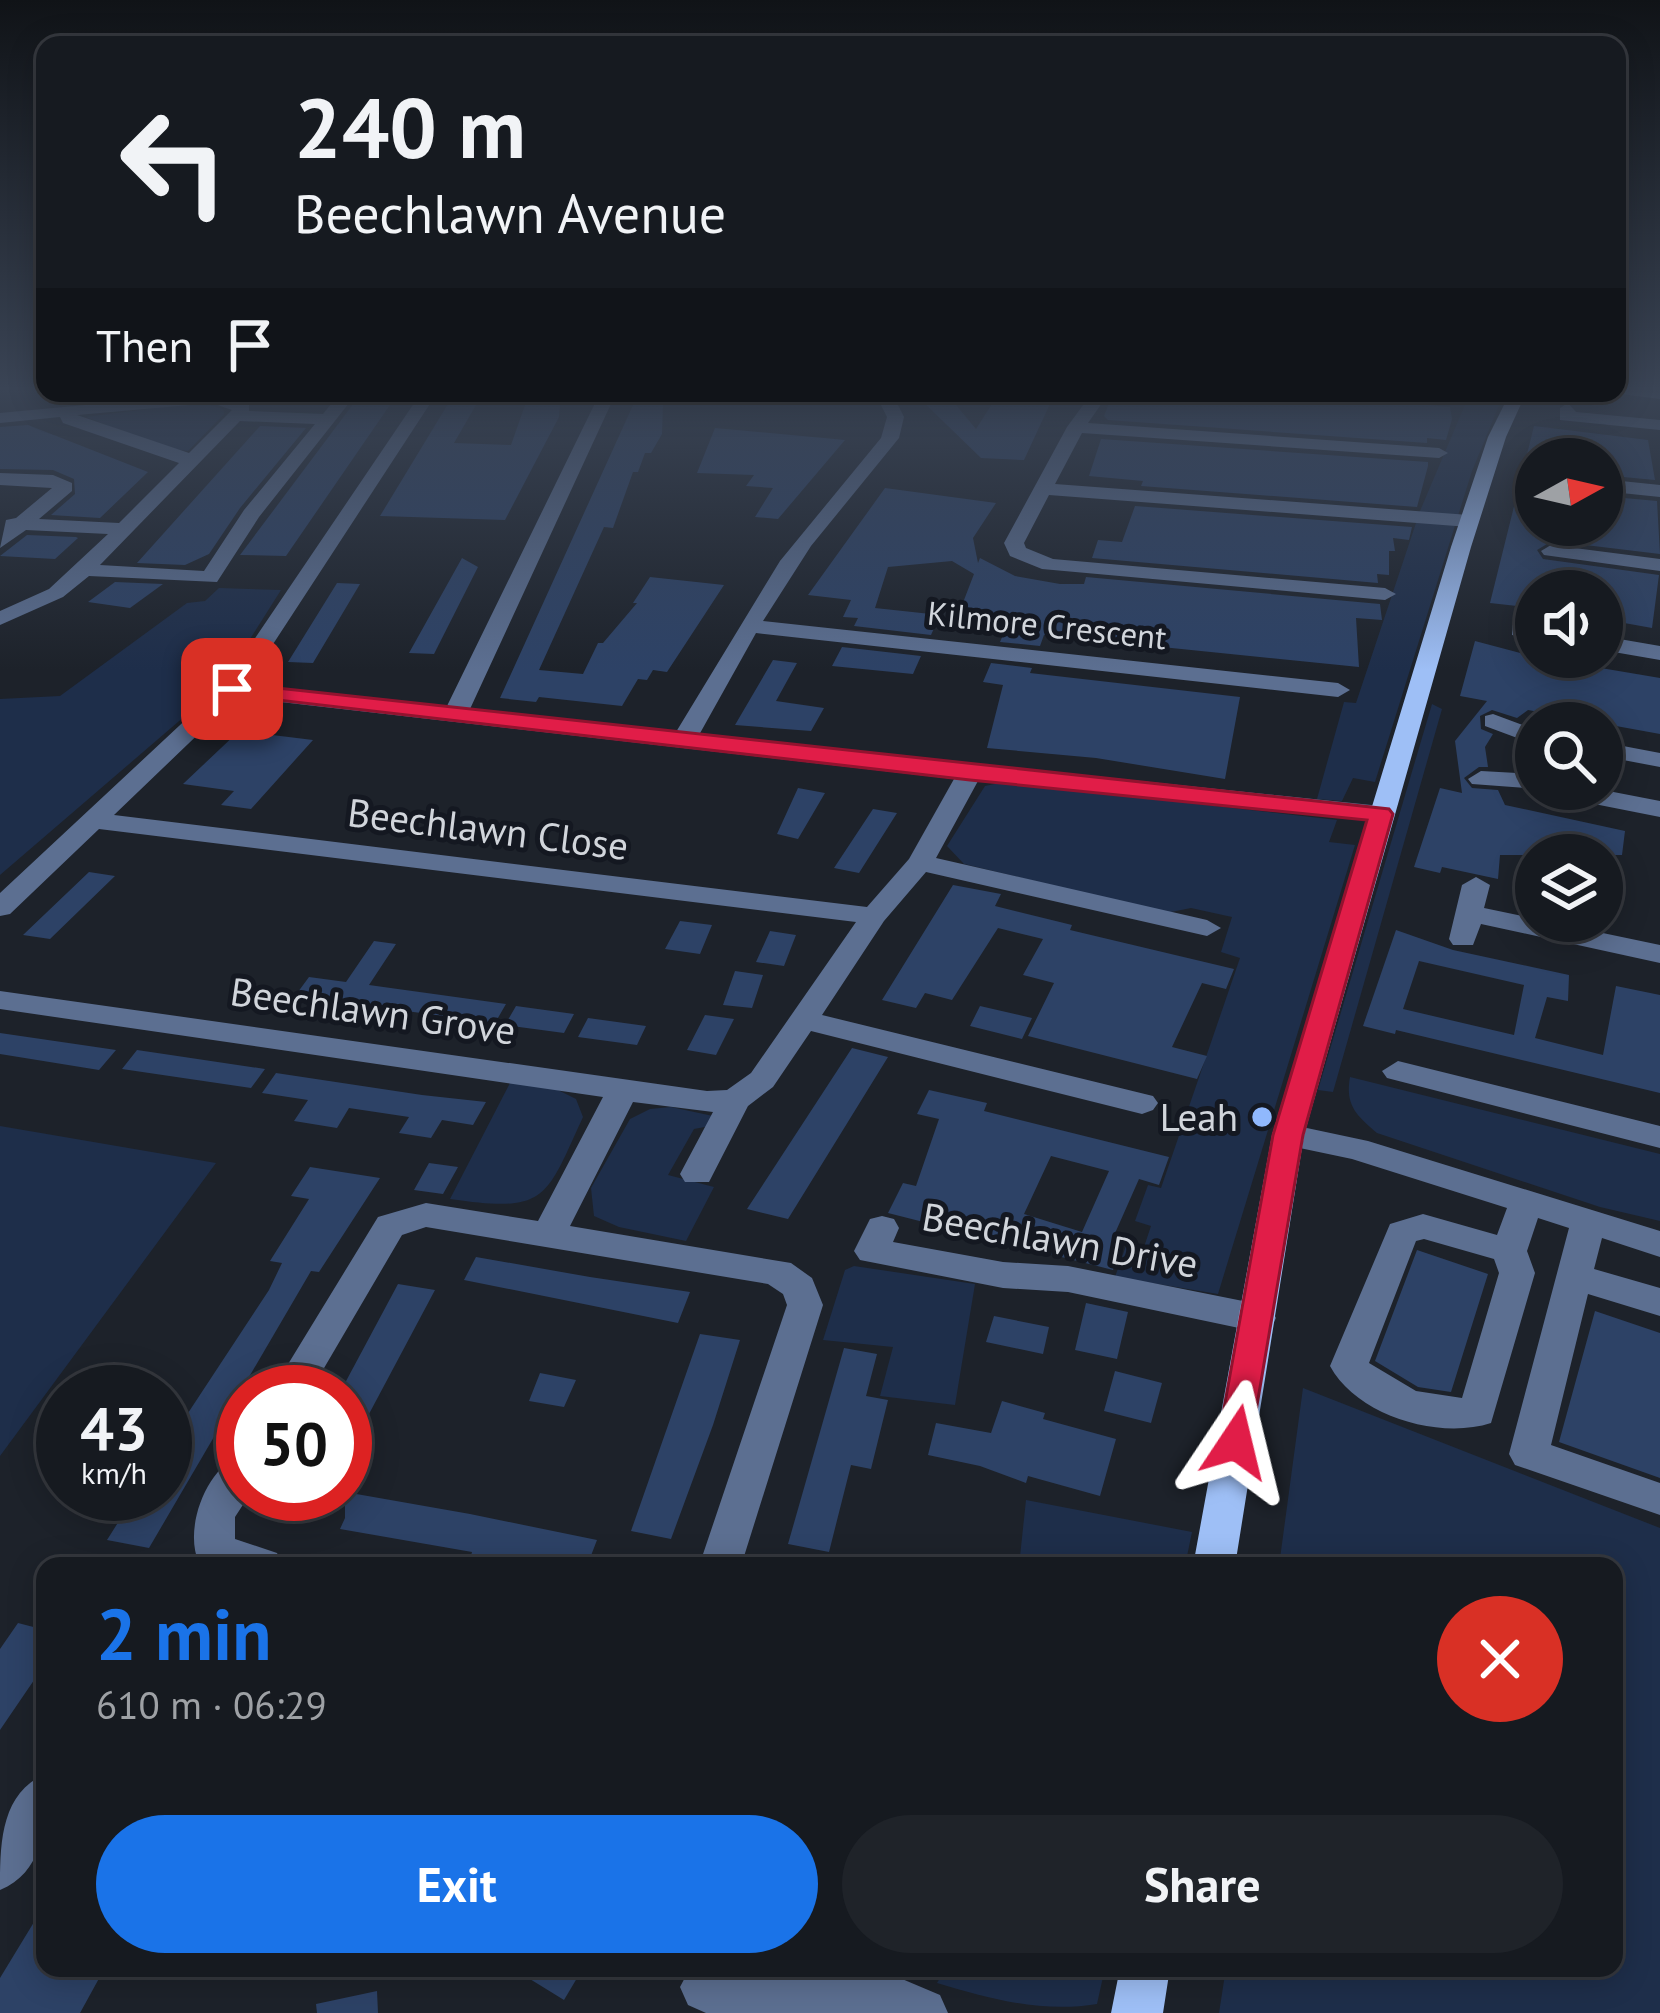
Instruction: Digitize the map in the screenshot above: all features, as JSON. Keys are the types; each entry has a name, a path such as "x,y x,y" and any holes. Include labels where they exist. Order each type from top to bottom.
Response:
{"main road":[{"path":"1216,1557 1288,1135 1482,483"},
{"path":"1137,2013 1143,1977"}],"street":[{"path":"0,542 10,524 65,487 55,483"},
{"path":"0,619 56,593 170,483"},
{"path":"84,570 210,578 276,483"},
{"path":"0,908 232,689 369,483"},
{"path":"456,713 565,483"},
{"path":"684,740 748,626 805,541 854,483"},
{"path":"1049,483 1014,544 1027,558 1049,565 1385,594"},
{"path":"1623,487 1660,491"},
{"path":"1046,489 1469,521"},
{"path":"10,524 127,529"},
{"path":"1551,551 1660,565"},
{"name":"Kilmore Crescent","path":"748,626 1338,690"},
{"path":"1623,647 1660,653"},
{"path":"232,689 970,773 1381,814"},
{"path":"1493,721 1515,730"},
{"path":"1623,753 1660,760"},
{"path":"697,1174 735,1100 762,1080 874,916 920,862 970,773"},
{"path":"1481,779 1515,781"},
{"path":"1623,802 1660,809"},
{"name":"Beechlawn Close","path":"92,820 874,916"},
{"path":"920,862 1207,928"},
{"path":"1469,912 1660,954"},
{"name":"Beechlawn Grove","path":"0,1000 707,1102 735,1100"},
{"path":"804,1019 1142,1103"},
{"path":"1398,1071 1660,1137"},
{"path":"548,1234 624,1088"},
{"path":"1288,1135 1356,1149 1660,1244"},
{"path":"1509,1251 1423,1226 1402,1233 1349,1366 1362,1383 1450,1418 1477,1412 1517,1273 1509,1251 1526,1202"},
{"path":"306,1365 390,1226 426,1215 778,1272 799,1287 805,1305 723,1557"},
{"path":"1588,1223 1529,1454 1656,1499"},
{"name":"Beechlawn Drive","path":"882,1228 872,1251 1004,1275 1068,1279 1258,1318"},
{"path":"1575,1277 1660,1302"},
{"path":"216,1513 214,1550 235,1557"},
{"path":"0,1866 36,1811"},
{"path":"706,1987 869,1995 922,2013"}],"shaded area":[{"path":"1432,483 1468,483 1375,782 1353,778 1342,801 1317,799 1344,702 1356,703"},
{"path":"219,588 281,590 221,685 0,875 0,699 60,696 187,603 205,601"},
{"path":"1432,704 1442,709 1333,1092 1318,1090"},
{"path":"1004,782 1337,820 1329,842 1355,845 1218,1294 1115,1277 1127,1243 1144,1247 1151,1226 1135,1221 1148,1185 1161,1188 1240,958 1221,952 1232,917 1191,908 1166,913 964,864 947,846 985,786"},
{"path":"1350,1077 1660,1154 1660,1221 1600,1207 1377,1133 1354,1109"},
{"path":"511,1081 554,1088 576,1099 583,1117 560,1167 539,1194 525,1201 450,1199"},
{"path":"671,1107 713,1116 710,1126 694,1129 668,1175 714,1187 686,1241 619,1227 594,1216 591,1188 630,1119 650,1109"},
{"path":"0,1126 216,1163 67,1365 36,1365 36,1407 0,1456"},
{"path":"854,1266 975,1284 955,1405 880,1396 893,1347 823,1340 845,1270"},
{"path":"1303,1388 1660,1528 1660,2013 1219,2013 1225,1977 1623,1977 1623,1557 1280,1557"},
{"path":"1026,1500 1192,1532 1187,1557 1020,1557"},
{"path":"941,1977 1103,1977 1097,2004 1056,2007 996,1999 937,1983"}],"building":[{"path":"74,483 137,483 100,518 51,515 75,494"},
{"path":"209,483 261,483 209,554 185,565 137,563"},
{"path":"294,483 336,483 286,556 240,555"},
{"path":"400,483 524,483 505,520 380,516"},
{"path":"598,483 629,483 613,528 604,527 539,670 583,674 598,643 637,603 633,603 650,577 724,585 667,672 653,670 647,680 638,679 622,706 500,698"},
{"path":"809,483 778,519 755,517 773,488 746,486"},
{"path":"1142,483 1423,483 1417,507"},
{"path":"885,488 996,503 973,538 978,563 980,558 1015,576 1060,584 1084,584 1086,577 1380,604 1382,620 1356,618 1359,667 1044,635 1040,646 1000,642 1005,630 954,626 974,574 952,561 888,567 875,608 940,615 931,635 854,626 858,618 843,617 851,600 808,595"},
{"path":"1623,498 1657,501 1660,554 1594,546 1623,546"},
{"path":"1515,502 1515,546 1544,546 1537,550 1543,559 1623,570 1515,570 1515,606 1490,603"},
{"path":"1135,506 1412,527 1409,540 1393,538 1389,575 1377,574 1378,583 1092,558 1098,540 1122,542"},
{"path":"27,535 78,538 55,559 0,556"},
{"path":"462,558 478,567 434,654 409,653"},
{"path":"1623,570 1659,575 1652,628 1623,623"},
{"path":"115,582 163,584 130,608 88,602"},
{"path":"337,583 360,584 313,663 288,662"},
{"path":"1475,641 1515,651 1515,678 1623,678 1623,672 1660,678 1660,734 1623,727 1623,702 1515,702 1515,717 1492,710 1480,716 1481,729 1493,734 1485,747 1488,767 1479,767 1464,778 1472,788 1498,790 1505,805 1515,810 1625,831 1623,847 1623,834 1515,834 1515,855 1500,855 1498,879 1442,867 1440,873 1414,867 1440,788 1462,793 1455,741 1487,701 1460,696"},
{"path":"842,647 921,656 913,674 832,666"},
{"path":"773,660 797,663 776,701 824,708 811,731 735,725"},
{"path":"991,663 1032,668 1030,673 1240,697 1225,779 1096,758 987,748 1003,685 983,682"},
{"path":"239,731 313,740 251,809 221,805 234,791 183,784"},
{"path":"798,788 825,793 798,839 777,834"},
{"path":"873,809 897,813 859,873 834,868"},
{"path":"89,872 115,876 50,939 23,935"},
{"path":"953,885 1001,894 995,906 1072,925 1070,930 1234,969 1226,989 1202,983 1172,1047 1207,1056 1197,1079 1028,1036 1054,983 1023,975 1043,939 998,928 952,1000 925,993 916,1008 882,1000"},
{"path":"680,921 712,925 700,954 665,949"},
{"path":"1396,930 1453,950 1569,975 1568,1001 1547,997 1535,1038 1603,1055 1616,986 1660,995 1660,1093 1396,1030 1395,1034 1363,1026","holes":["1419,961 1524,985 1514,1035 1403,1009"]},
{"path":"770,931 796,935 784,966 756,962"},
{"path":"374,941 396,944 369,985 506,1004 495,1023 295,996 309,977 346,982"},
{"path":"735,971 763,975 752,1008 723,1005"},
{"path":"516,1006 574,1014 564,1033 505,1025"},
{"path":"980,1006 1032,1018 1022,1039 970,1026"},
{"path":"705,1015 734,1019 716,1055 687,1050"},
{"path":"588,1018 646,1026 637,1045 578,1037"},
{"path":"0,1033 116,1050 99,1070 0,1054"},
{"path":"852,1048 888,1057 788,1219 747,1209"},
{"path":"137,1050 265,1069 251,1088 122,1069"},
{"path":"276,1073 486,1102 473,1125 442,1120 431,1138 399,1133 409,1117 349,1108 337,1128 294,1121 308,1100 262,1093"},
{"path":"929,1090 987,1103 984,1111 1169,1157 1159,1185 1139,1179 1112,1240 1122,1243 1113,1270 888,1213 903,1183 916,1186 939,1119 917,1114","holes":["1051,1156 1109,1171 1082,1232 1024,1214"]},
{"path":"429,1163 458,1167 443,1194 414,1190"},
{"path":"310,1167 380,1178 319,1272 311,1271 256,1365 220,1365 269,1290 282,1263 270,1261 309,1199 291,1196"},
{"path":"1417,1250 1488,1274 1451,1392 1418,1387 1375,1361"},
{"path":"476,1257 690,1292 678,1323 464,1280"},
{"path":"398,1284 435,1290 372,1408 372,1365 355,1365"},
{"path":"1086,1303 1128,1312 1117,1359 1075,1350"},
{"path":"1595,1311 1660,1333 1660,1478 1559,1442"},
{"path":"994,1316 1049,1327 1043,1354 986,1342"},
{"path":"700,1334 740,1340 713,1425 671,1539 631,1531"},
{"path":"844,1348 877,1354 866,1396 888,1400 871,1469 851,1465 829,1552 788,1544"},
{"path":"216,1371 216,1433 192,1474 192,1407"},
{"path":"1115,1371 1162,1383 1151,1423 1104,1411"},
{"path":"540,1373 576,1380 564,1407 529,1401"},
{"path":"1002,1401 1045,1413 1043,1419 1116,1439 1100,1496 1028,1476 1026,1483 980,1466 928,1455 936,1423 991,1433"},
{"path":"372,1497 597,1540 590,1557 476,1557 472,1552 340,1529 344,1521 372,1521"},
{"path":"119,1521 165,1521 149,1548 107,1540"},
{"path":"18,1623 36,1628 36,1677 0,1730 0,1649"},
{"path":"36,1919 36,1977 100,1977 80,2013 0,2013 0,1978"},
{"path":"527,1977 578,1977 564,2000"},
{"path":"377,1991 378,2013 317,2013 316,2004"}],"place":[{"name":"Leah","path":"1262,1117"}],"route":[{"path":"232,689 970,773 1381,814 1288,1135 1236,1442"}]}
